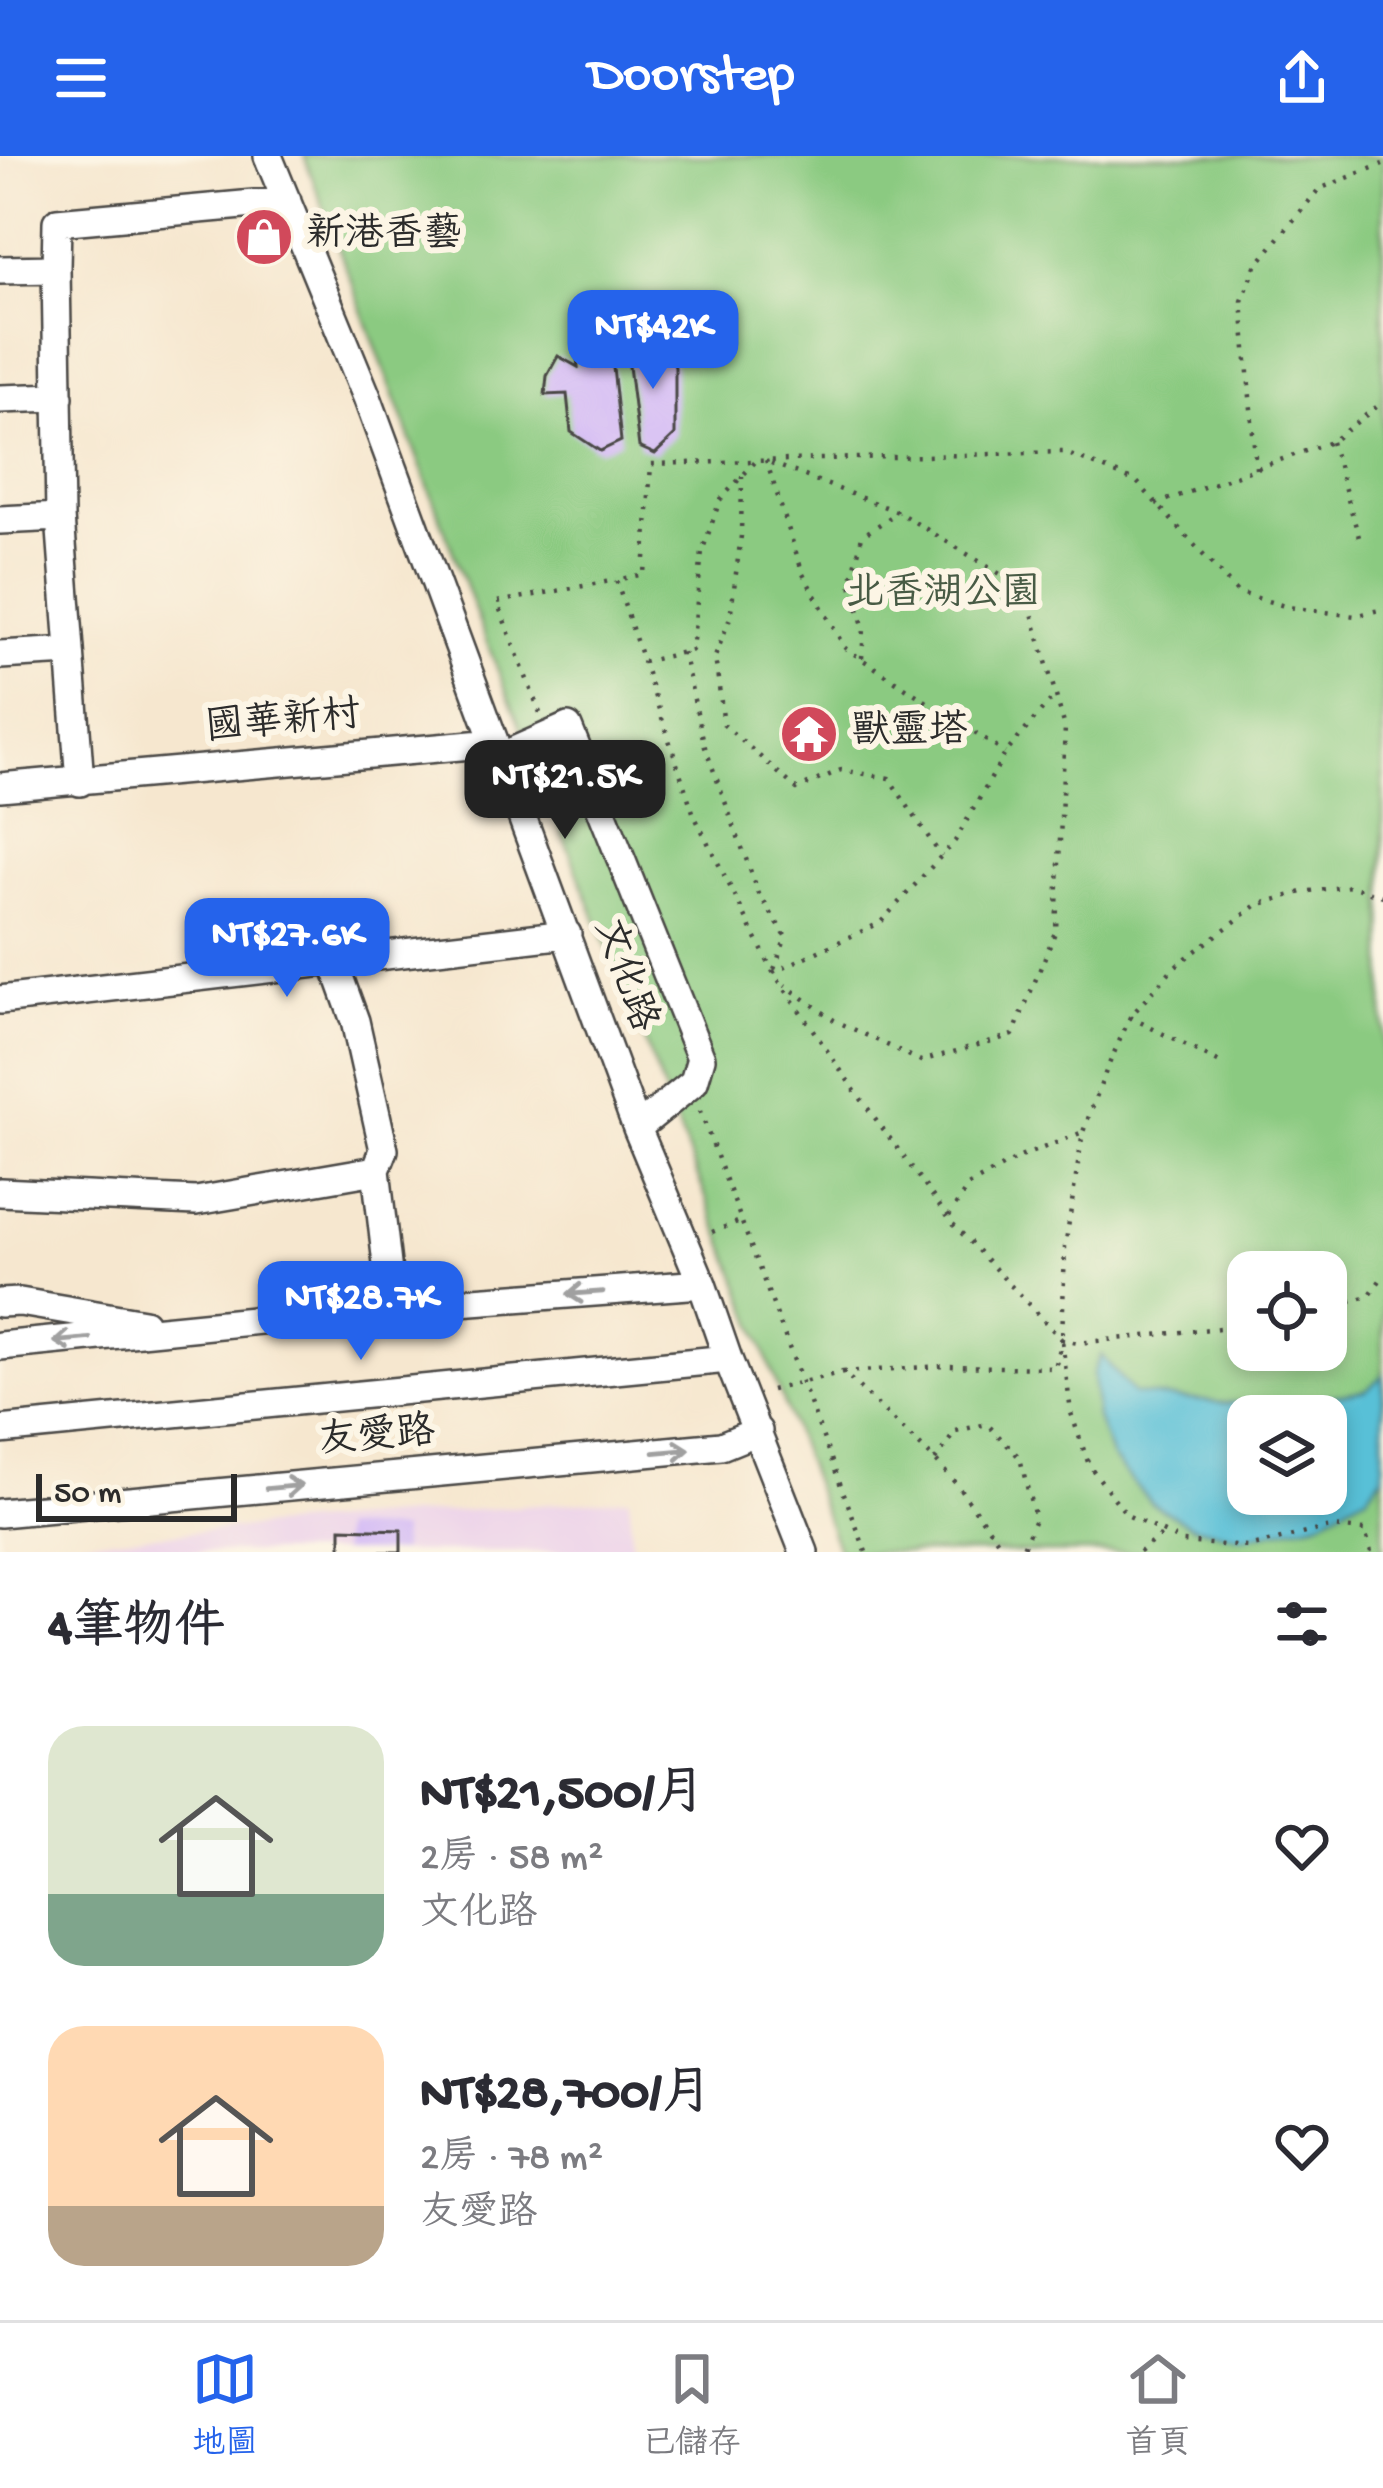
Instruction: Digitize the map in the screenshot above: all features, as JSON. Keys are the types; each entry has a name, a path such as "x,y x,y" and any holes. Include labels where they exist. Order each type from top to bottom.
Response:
{"street":[{"name":"文化路","path":"268,156 367,397 637,1129 805,1552"},
{"path":"80,782 60,517 57,222 287,201"},
{"path":"0,270 56,268"},
{"path":"0,399 58,397"},
{"path":"0,520 60,517"},
{"path":"0,655 70,651"},
{"path":"549,735 568,727 701,1058 694,1082 637,1129"},
{"name":"國華新村","path":"0,787 496,751 549,735"},
{"path":"0,1000 567,934"},
{"path":"334,963 355,1021 384,1150 376,1170 392,1307"},
{"path":"0,1192 196,1201 376,1170"},
{"path":"0,1346 392,1307 702,1284"},
{"path":"0,1303 20,1302 182,1330"},
{"name":"友愛路","path":"0,1430 728,1359"},
{"name":"友愛路","path":"0,1513 721,1446 758,1431"}],"path":[{"path":"1256,469 1242,302 1256,266 1319,189 1383,164"},
{"path":"1156,504 1331,442 1383,402"},
{"path":"1331,442 1359,537"},
{"path":"549,735 496,602 644,574 651,464 1064,452 1137,482 1237,592 1288,608 1355,616 1383,609"},
{"path":"643,662 692,650 702,551 720,500 757,460"},
{"path":"766,460 898,512 1025,589 1065,727 1056,930 1013,1035 921,1061 834,1020 780,982"},
{"path":"766,460 803,574 845,648 1005,754"},
{"path":"742,476 742,536 730,618 715,657 724,725 797,789 841,770 889,778 941,856"},
{"path":"862,660 864,629 851,584 862,536 898,512"},
{"path":"616,580 694,815 773,972 948,1217 1062,1340 1078,1343 1227,1327"},
{"path":"683,652 705,747 759,894 786,937 773,972"},
{"path":"773,972 880,923 955,841 1005,754 1055,695"},
{"path":"1371,1552 1365,1530 1330,1527 1248,1547 1217,1548 1183,1541 1127,1515 1089,1465 1071,1413 1062,1340 1065,1247 1083,1132 1130,1017 1174,967 1257,905 1302,892 1350,886 1383,896"},
{"path":"1130,1017 1226,1066"},
{"path":"694,1082 698,1106 740,1221 866,1552"},
{"path":"948,1217 968,1186 1020,1157 1083,1132"},
{"path":"712,1232 740,1221"},
{"path":"1347,1302 1369,1296 1383,1276"},
{"path":"743,1396 843,1372 944,1366 1055,1368 1062,1340"},
{"path":"843,1372 935,1460 1006,1552"},
{"path":"935,1460 956,1431 987,1424 1020,1458 1035,1519 1021,1552"},
{"path":"1139,1552 1165,1533"}],"shaded area":[{"path":"629,1498 632,1552 0,1552 0,1547"}],"green space":[{"name":"北香湖公園","path":"304,156 1383,156 1383,1552 839,1552 726,1248 487,643"}],"water":[{"path":"1101,1355 1134,1394 1227,1403 1227,1515 1330,1515 1243,1538 1193,1526 1151,1503 1112,1458 1097,1418 1093,1373"},
{"path":"1383,1375 1383,1475 1368,1494 1347,1506 1347,1395 1337,1395 1366,1390"}],"building":[{"path":"663,336 675,367 675,435 655,454 639,447 626,342"},
{"path":"576,347 611,349 621,441 600,451 571,432 567,394 545,395 547,376 558,356 578,367"},
{"path":"341,1528 401,1530 401,1552 341,1552"}],"place":[{"name":"新港香藝","path":"264,237"},
{"name":"獸靈塔","path":"809,734"}]}
